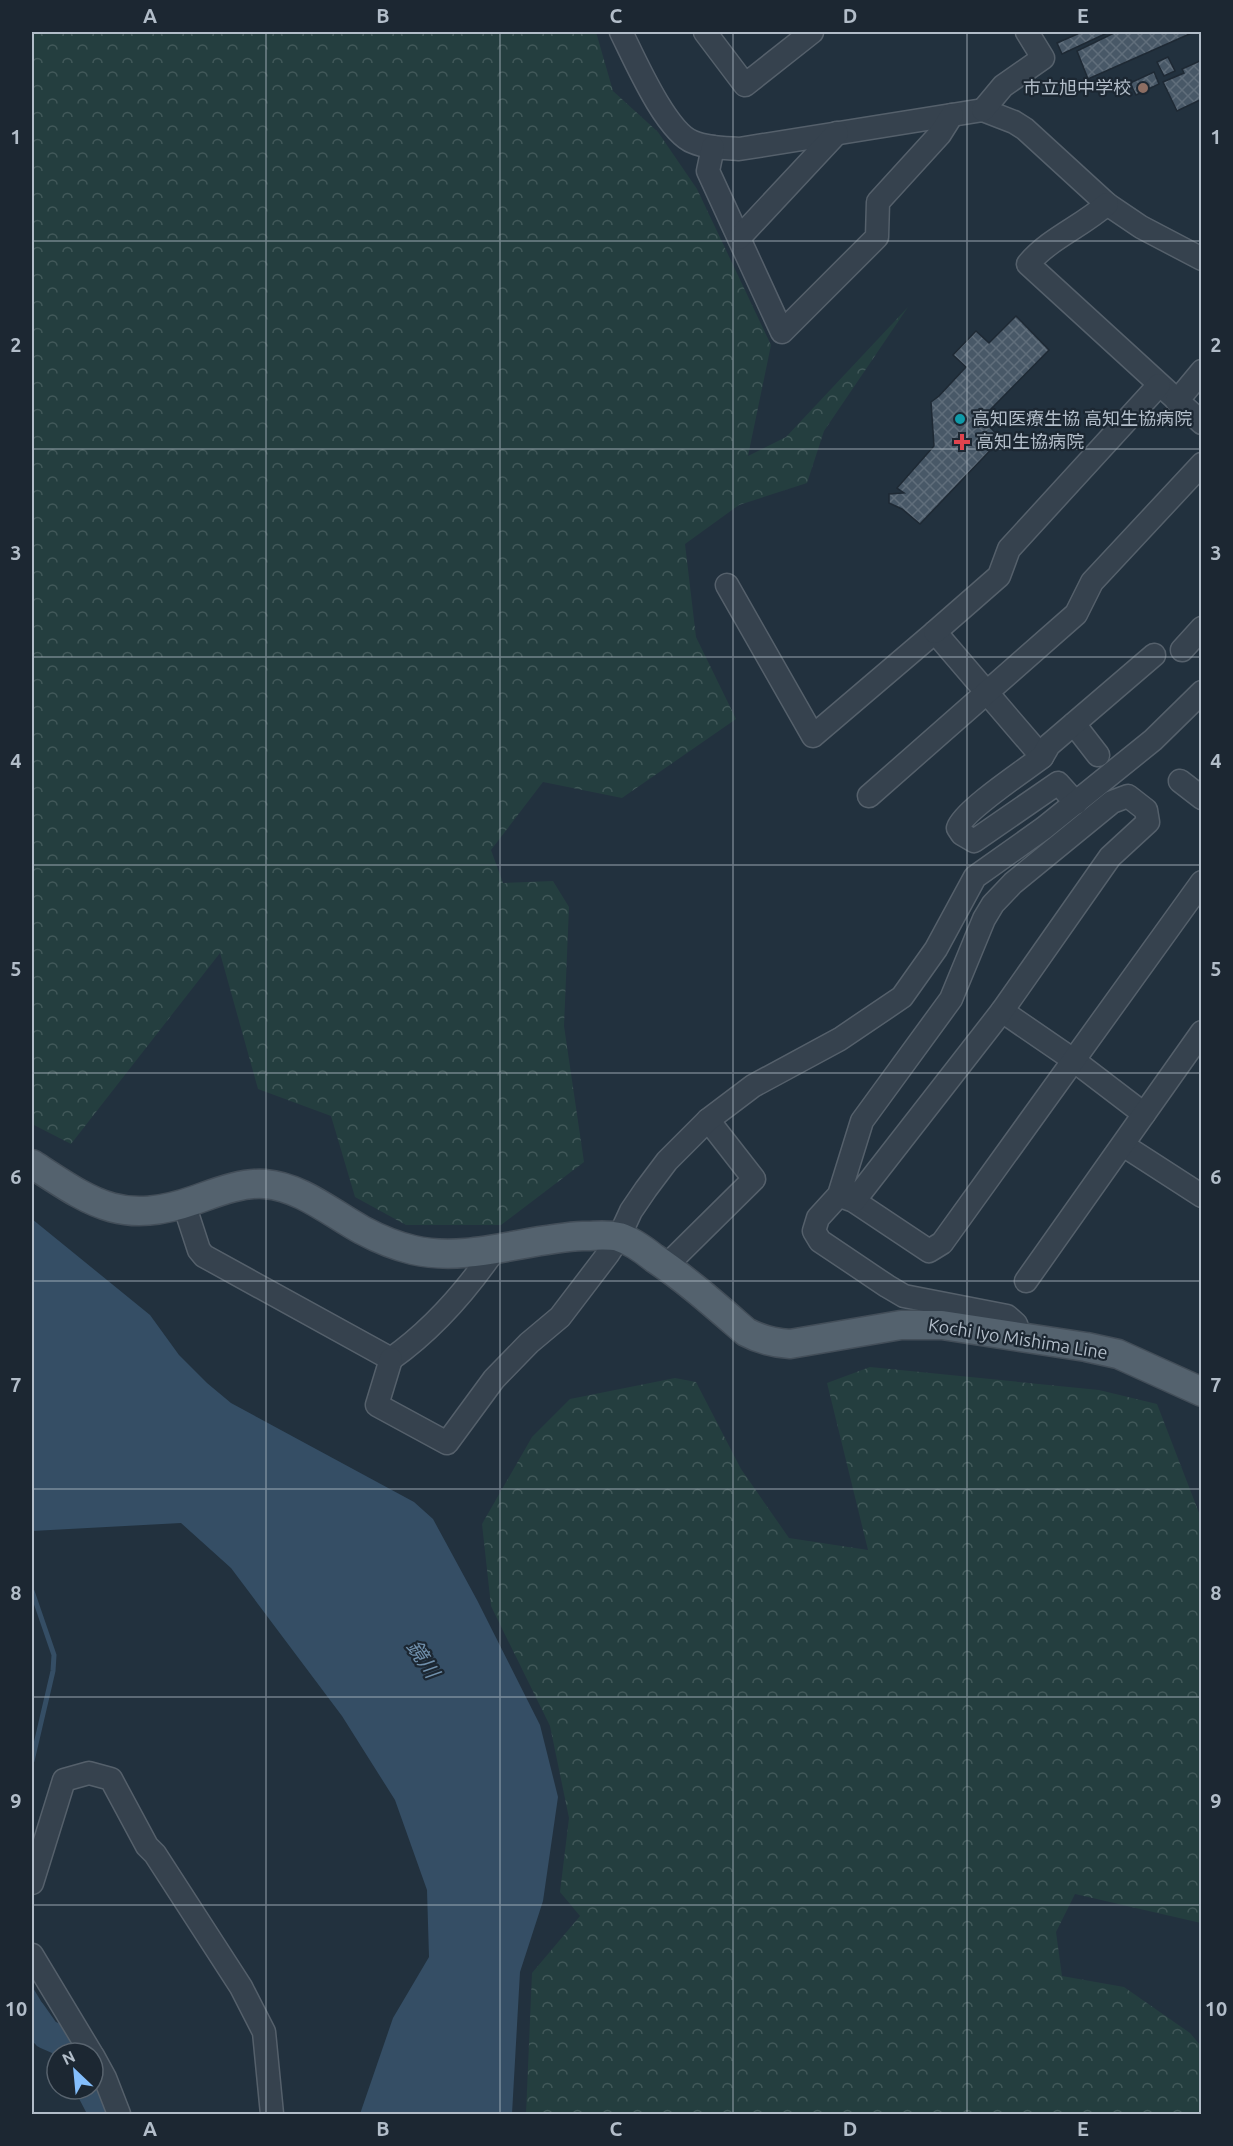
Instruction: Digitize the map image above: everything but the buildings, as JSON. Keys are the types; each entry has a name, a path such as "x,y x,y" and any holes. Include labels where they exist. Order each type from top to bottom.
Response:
{"main road":[{"name":"Kochi Iyo Mishima Line","path":"32,1164 75,1192 121,1211 160,1211 219,1192 264,1184 304,1196 364,1231 411,1250 438,1255 495,1249 572,1236 619,1237 666,1266 746,1332 775,1343 790,1344 901,1324 942,1325 1118,1354 1202,1392"}],"street":[{"path":"621,32 667,118 691,142 739,149 982,110 1014,122 1025,129 1107,204 1140,227 1199,250"},
{"path":"705,32 745,85 812,32"},
{"path":"982,110 1003,86 1043,58 1027,32"},
{"path":"713,147 708,171 782,332 877,237 878,202 940,134 952,116"},
{"path":"738,238 837,133"},
{"path":"1107,204 1094,216 1040,250 1028,264 1202,423"},
{"path":"1177,401 1202,371"},
{"path":"727,585 813,736 999,576 1009,549 1159,385"},
{"path":"869,796 1076,614 1092,582 1202,464"},
{"path":"1182,650 1202,628"},
{"path":"935,632 1042,757"},
{"path":"1076,803 1058,783 974,841 962,834 958,828 960,822 972,811 1042,757 1049,745 1154,655"},
{"path":"495,1249 478,1274 416,1341 391,1359 376,1405 447,1443 494,1379 529,1343 560,1317 619,1237 631,1211 667,1161 708,1120 753,1086 840,1039 903,997 936,949 975,877 1076,803 1153,740 1202,692"},
{"path":"1074,724 1098,755"},
{"path":"1180,781 1202,798"},
{"path":"846,1198 862,1121 951,999 984,919 993,904 1013,883 1112,802 1128,796 1146,810 1148,822 1110,856 1002,1011 846,1198 818,1218 814,1231 820,1241 904,1296 1007,1316 1016,1324 1020,1338"},
{"path":"846,1198 929,1251 942,1243 1072,1059 1202,882"},
{"path":"1002,1011 1072,1059 1144,1114"},
{"path":"1026,1281 1202,1032"},
{"path":"666,1266 754,1179 708,1120"},
{"path":"1123,1145 1202,1196"},
{"path":"184,1204 199,1250 204,1256 391,1359"},
{"path":"32,1883 64,1780 89,1773 111,1779 147,1846 155,1854 241,1987 264,2032 272,2115"},
{"path":"32,1955 84,2041"},
{"path":"105,2078 119,2115"}],"green space":[{"path":"32,32 596,32 613,91 658,132 697,189 771,345 748,456 786,437 908,307 824,431 807,483 739,505 685,544 696,637 736,719 622,798 543,782 491,850 503,883 553,881 569,907 564,1026 584,1162 501,1225 406,1225 355,1197 331,1116 258,1089 220,953 71,1144 32,1124"},
{"path":"870,1367 1099,1390 1157,1404 1201,1518 1201,1923 1075,1894 1056,1932 1062,1976 1124,1987 1190,2033 1201,2046 1201,2114 526,2114 532,1973 580,1916 560,1892 569,1818 550,1726 491,1606 482,1524 532,1437 570,1399 675,1378 696,1382 741,1469 789,1538 868,1550 827,1383"}],"water":[{"name":"鏡川","path":"32,1219 150,1315 179,1355 231,1403 414,1502 433,1519 477,1600 540,1725 558,1797 543,1901 520,1972 512,2114 360,2114 393,2018 429,1957 427,1890 395,1800 342,1716 231,1568 181,1523 32,1531"}],"waterway":[{"path":"32,1591 54,1655 53,1671 32,1761"},
{"path":"32,1991 62,2041"},
{"path":"32,2014 46,2034 62,2041"},
{"path":"97,2101 104,2114"}],"place":[{"name":"市立旭中学校","path":"1143,88"},
{"name":"高知医療生協 高知生協病院","path":"960,419"},
{"name":"高知生協病院","path":"962,442"}]}
